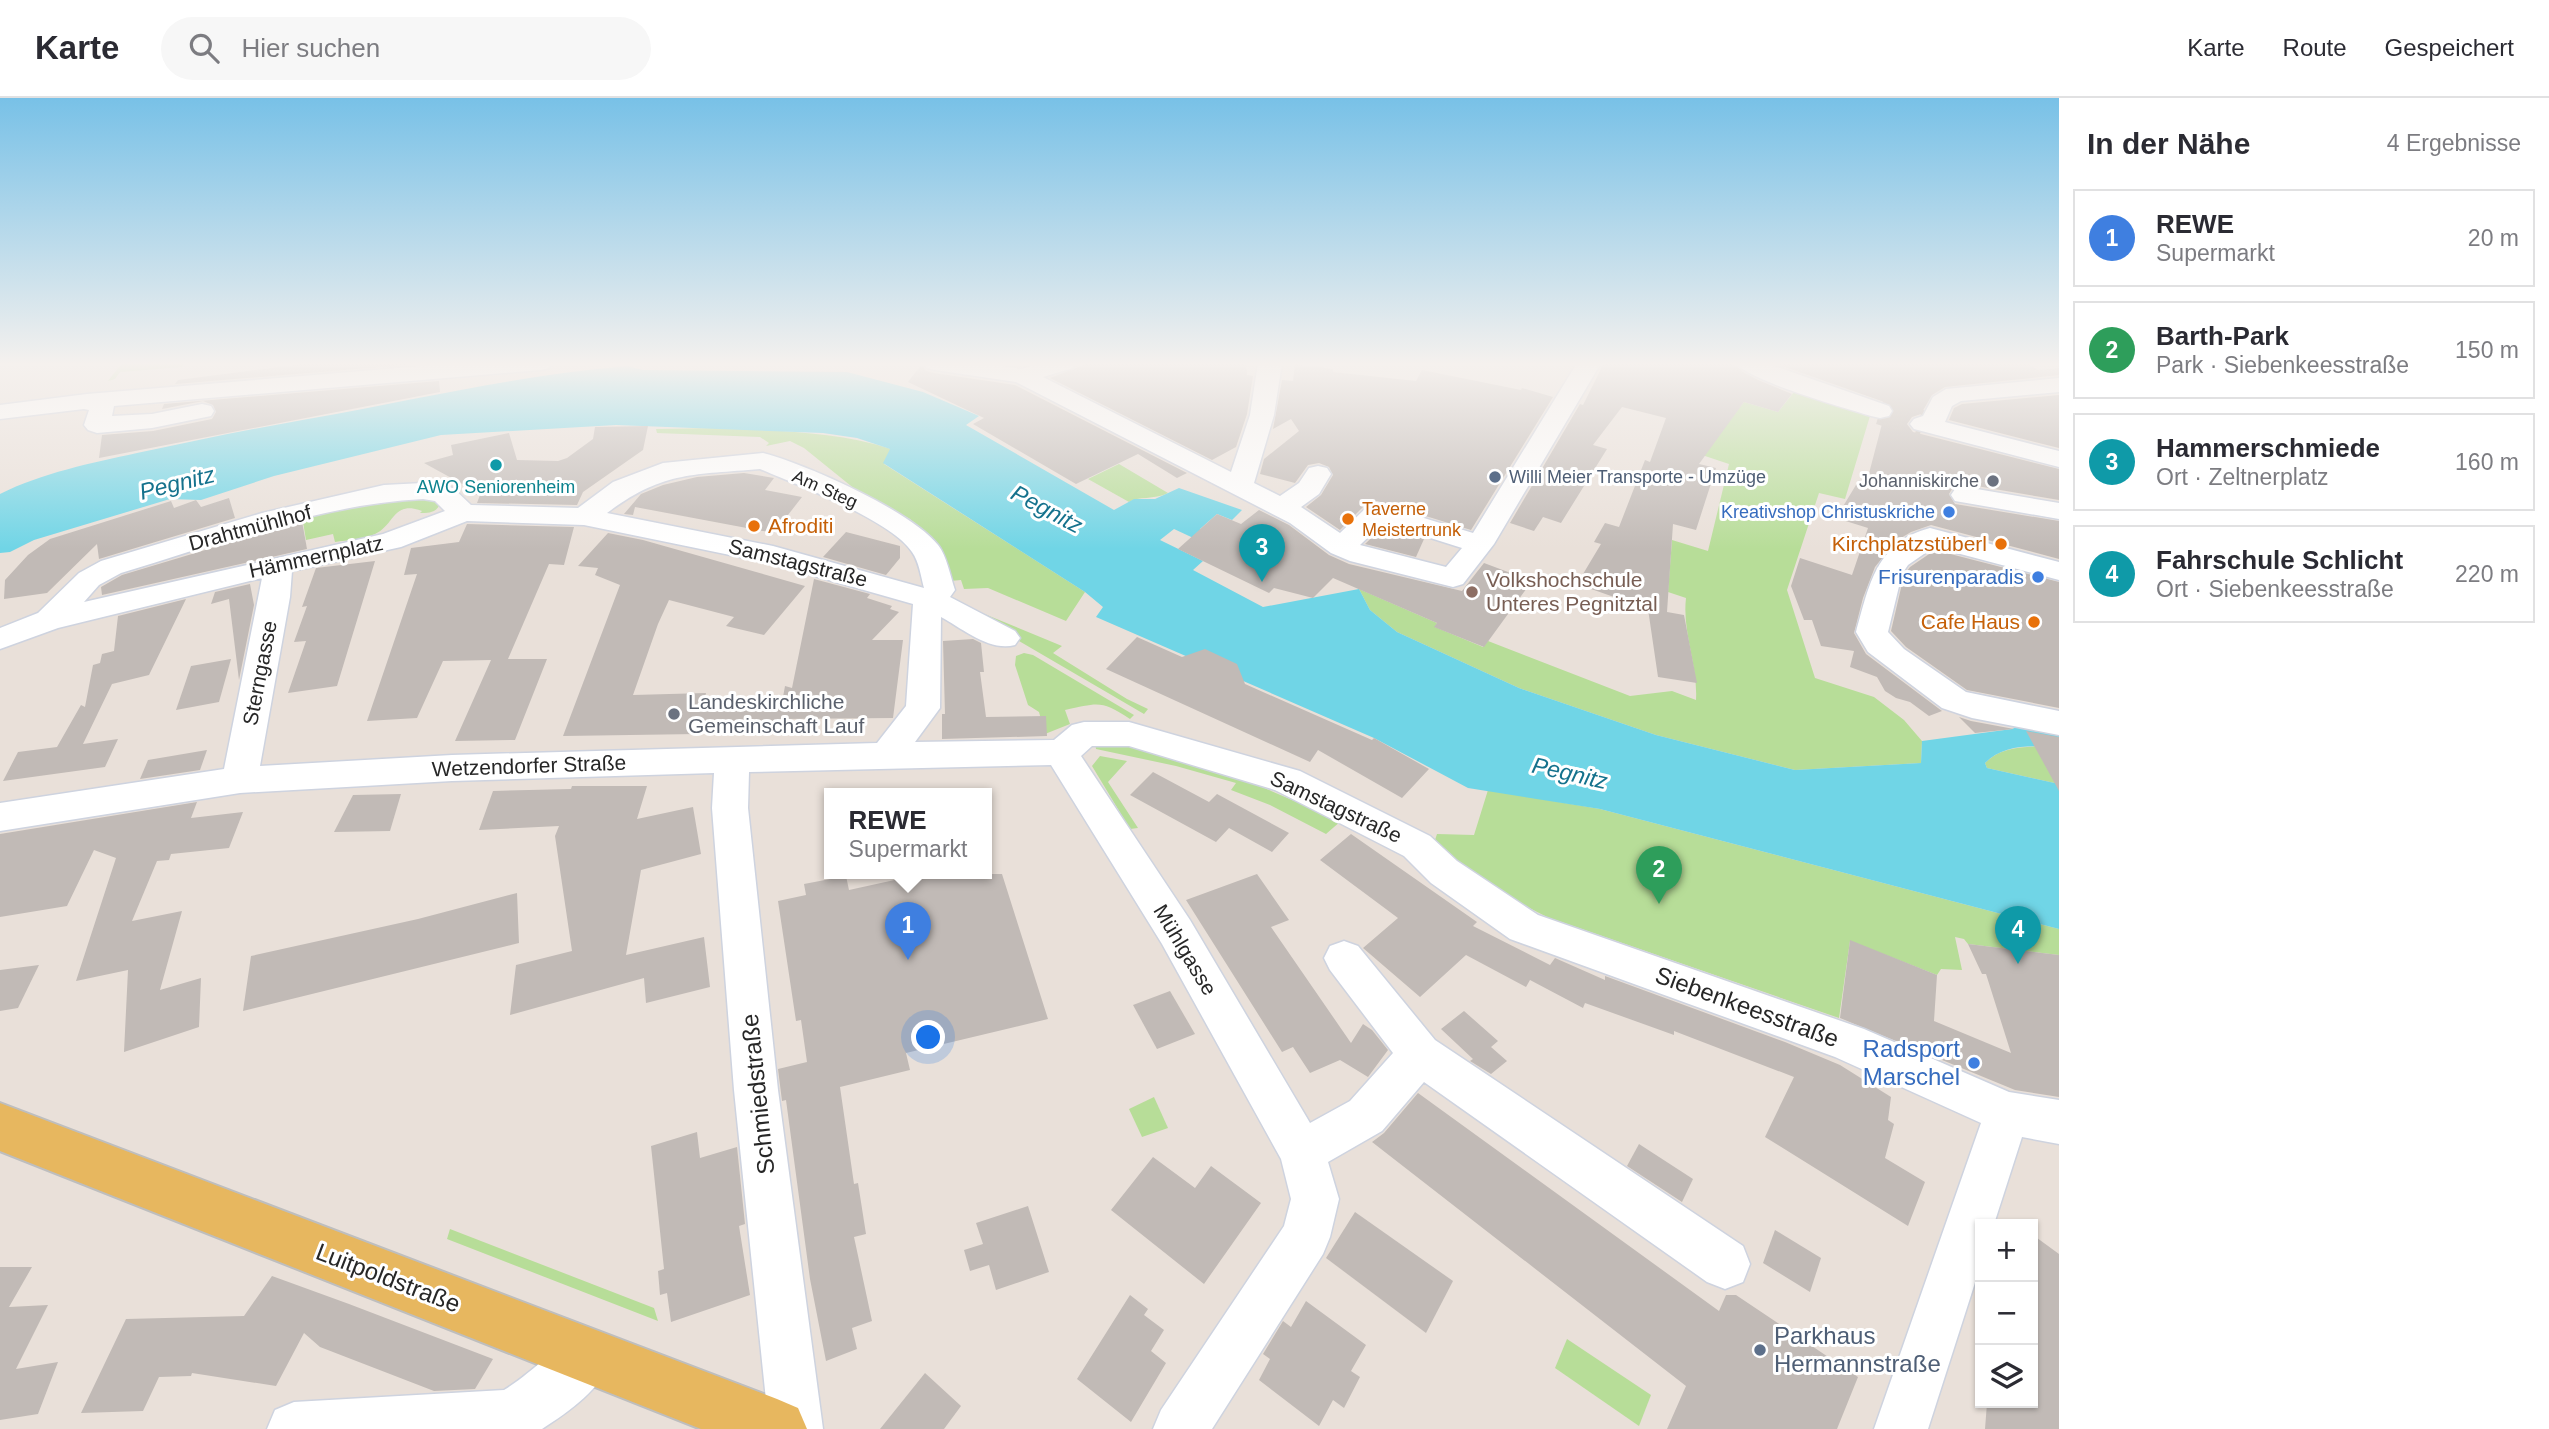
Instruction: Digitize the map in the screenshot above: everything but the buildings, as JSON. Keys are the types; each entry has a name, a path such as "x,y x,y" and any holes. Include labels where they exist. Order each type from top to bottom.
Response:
{"main road":[{"name":"Luitpoldstraße","path":"0,1127 777,1429"}],"street":[{"path":"1117,425 1300,517 1341,547 1360,555 1453,578 1480,544 1552,425"},
{"path":"1239,488 1259,425"},
{"path":"1927,425 2059,459"},
{"name":"Am Steg","path":"584,517 623,488 646,477 672,469 762,461 846,496 907,530 927,550 937,573 940,590 930,599"},
{"path":"1282,508 1309,488 1318,474"},
{"name":"Drahtmühlhof","path":"48,620 89,579 111,567 272,519 406,491 443,494 464,513"},
{"path":"1965,495 2059,511"},
{"path":"1341,547 1378,512 1480,544"},
{"name":"Hämmernplatz","path":"0,639 48,620 391,541 464,513 584,517"},
{"name":"Samstagstraße","path":"584,517 773,555 930,599 1004,638"},
{"path":"2059,571 1930,537 1898,559 1887,575 1872,632 1879,645 1893,657 1954,700 2059,723"},
{"name":"Sterngasse","path":"240,780 275,597 278,565"},
{"path":"885,757 922,708 926,612 930,599"},
{"name":"Samstagstraße","path":"1061,753 1084,734 1129,734 1242,766 1287,780 1418,846 1444,872"},
{"name":"Wetzendorfer Straße","path":"0,817 240,780 452,768 1032,751 1061,753"},
{"name":"Mühlgasse","path":"1061,753 1177,932 1302,1152 1315,1199 1306,1237 1180,1429"},
{"name":"Schmiedstraße","path":"732,759 730,808 754,1062 796,1429"},
{"name":"Siebenkeesstraße","path":"1444,872 1524,927 1849,1043 2007,1113 2059,1122"},
{"path":"1343,958 1420,1055 1725,1264"},
{"path":"1302,1152 1366,1116 1420,1055"},
{"path":"1901,1429 2007,1113"},
{"path":"294,1429 511,1417 547,1395 588,1357"}],"green space":[{"path":"1726,425 1867,425 1845,499 1819,493 1787,590 1815,678 1874,697 1904,720 1922,741 1921,763 1795,770 1656,735 1519,688 1397,632 1370,610 1359,589 1437,623 1435,627 1483,647 1488,641 1630,696 1672,691 1696,700 1695,674 1686,623 1686,598 1668,592 1672,540 1708,551 1729,464 1702,455"},
{"path":"716,428 826,435 891,449 884,464 1085,592 1066,621 988,588 964,589 961,580 950,581 941,547 910,519 856,490 804,448 790,441 766,446 769,443 760,437 657,433 656,429"},
{"path":"1119,464 1168,493 1129,502 1088,479"},
{"path":"418,498 433,500 439,506 425,513 412,509 399,511 381,530 366,538 335,542 333,534 306,540 302,516 374,501"},
{"path":"982,613 1062,646 1053,653 1148,709 1144,714 978,617"},
{"path":"1024,653 1033,655 1134,715 1130,719 1099,705 1065,710 1070,724 1045,734 1039,712 1028,705 1015,665 1016,656"},
{"path":"1124,741 1225,771 1341,821 1326,834 1270,805 1231,790 1236,783 1176,766 1096,749 1095,742"},
{"path":"2043,746 2059,784 1987,768 1985,763 2005,751"},
{"path":"1100,756 1127,761 1108,782 1138,828 1130,829 1092,766"},
{"path":"1488,790 1600,809 2059,929 2059,955 1968,944 1964,939 1955,937 1962,970 1941,969 1937,975 1850,941 1839,1018 1547,917 1490,888 1432,849 1437,834 1474,835"},
{"path":"1154,1097 1168,1128 1142,1137 1129,1109"},
{"path":"450,1229 654,1308 658,1321 447,1239"},
{"path":"1567,1339 1651,1395 1639,1426 1555,1368"}],"water":[{"name":"Pegnitz","path":"279,425 614,425 441,435 274,476 201,500 170,499 0,553 0,494 50,474"},
{"name":"Pegnitz","path":"619,425 966,425 1114,510 1134,499 1155,499 1179,488 1242,510 1232,520 1217,514 1200,529 1217,549 1174,529 1160,540 1203,561 1193,570 1263,607 1359,589 1370,610 1397,632 1519,688 1656,735 1795,770 1921,763 1922,741 2012,729 2024,724 2059,731 2059,748 2019,747 2001,752 1985,763 1987,768 2059,784 2059,929 1600,809 1468,788 1374,738 1096,617 1103,607 1085,592 883,463 890,449 857,438 823,433"}],"place":[{"name":"AWO Seniorenheim","path":"496,465"},
{"name":"Willi Meier Transporte - Umzüge","path":"1495,477"},
{"name":"Johanniskirche","path":"1993,481"},
{"name":"Kreativshop Christuskriche","path":"1949,512"},
{"name":"Taverne Meistertrunk","path":"1348,519"},
{"name":"Afroditi","path":"754,526"},
{"name":"Kirchplatzstüberl","path":"2001,544"},
{"name":"Frisurenparadis","path":"2038,577"},
{"name":"Hammerschmiede","path":"1262,582"},
{"name":"Volkshochschule Unteres Pegnitztal","path":"1472,592"},
{"name":"Cafe Haus","path":"2034,622"},
{"name":"Landeskirchliche Gemeinschaft Lauf","path":"674,714"},
{"name":"Barth-Park","path":"1659,904"},
{"name":"REWE","path":"908,960"},
{"name":"Fahrschule Schlicht","path":"2018,964"},
{"name":"Radsport Marschel","path":"1974,1063"},
{"name":"Parkhaus Hermannstraße","path":"1760,1350"}]}
